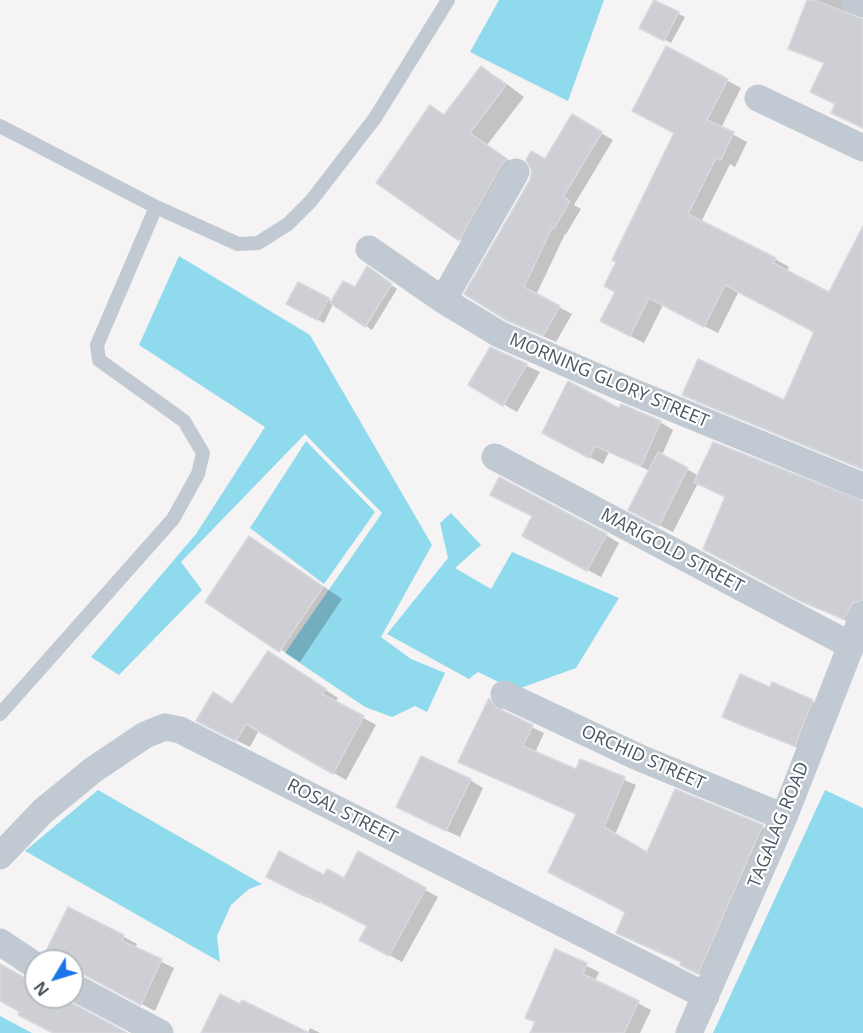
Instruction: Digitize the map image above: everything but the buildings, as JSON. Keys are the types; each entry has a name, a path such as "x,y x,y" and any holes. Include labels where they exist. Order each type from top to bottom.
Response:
{"street":[{"path":"854,0 863,4"},
{"path":"758,98 863,148"},
{"path":"443,300 516,172"},
{"name":"MORNING GLORY STREET","path":"369,249 443,300 499,334 611,383 863,486"},
{"name":"MARIGOLD STREET","path":"495,457 850,645"},
{"name":"TAGALAG ROAD","path":"689,1033 784,817 863,615"},
{"name":"ORCHID STREET","path":"504,694 640,758 784,817"},
{"name":"ROSAL STREET","path":"0,856 43,811 93,770 145,735 165,727 180,730 706,996"},
{"path":"0,942 24,958"},
{"path":"84,992 160,1033"}],"lane":[{"path":"0,126 156,207 238,244 258,243 288,224 311,201 375,118 448,0"},
{"path":"0,714 172,519 198,474 203,453 184,421 99,360 97,345 156,207"}],"water":[{"path":"499,0 604,0 568,101 470,52"},
{"path":"179,256 310,335 432,545 381,637 411,659 445,673 427,712 415,706 392,717 365,707 285,653 382,513 305,434 181,562 202,590 119,675 91,657 196,534 265,427 139,345"},
{"path":"306,441 375,512 324,584 250,528"},
{"path":"451,513 481,545 455,568 491,589 512,552 619,598 576,668 515,690 478,672 469,679 387,634 448,558 440,523"},
{"path":"98,790 262,884 249,889 231,905 217,936 220,962 25,851"},
{"path":"825,790 863,808 863,1033 713,1033"},
{"path":"0,1016 32,1033 0,1033"}]}
